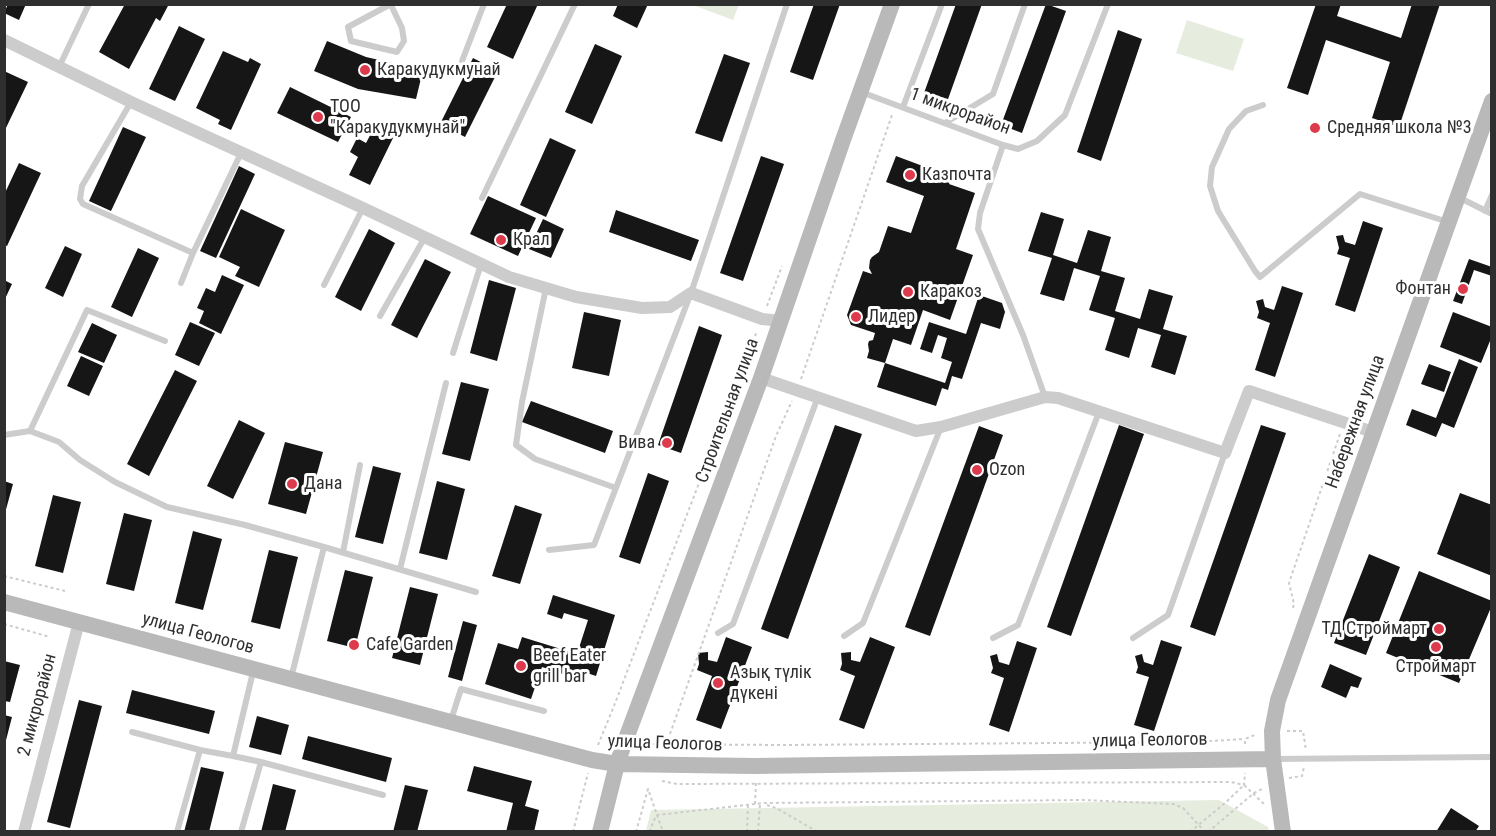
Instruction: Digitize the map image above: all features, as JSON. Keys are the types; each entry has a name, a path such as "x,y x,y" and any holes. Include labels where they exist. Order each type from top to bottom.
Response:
{"street":[{"name":"Строительная улица","path":"600,831 624,744 761,378 892,4"},
{"path":"4,40 131,102 509,277 576,297 642,308 670,307 691,293 762,319 781,321"},
{"name":"Набережная улица","path":"1283,831 1273,759 1272,731 1278,700 1491,101"},
{"path":"761,378 916,431 941,427 1045,397 1058,398 1225,453 1249,392 1373,432"},
{"name":"улица Геологов","path":"4,602 592,760 617,764 753,766 1273,759"},
{"name":"2 микрорайон","path":"24,831 79,622"}],"lane":[{"path":"59,67 89,4"},
{"path":"462,61 484,4"},
{"path":"482,198 575,4"},
{"path":"549,550 594,545 691,293 787,4"},
{"path":"903,107 942,4"},
{"path":"945,123 993,94 1025,4"},
{"name":"1 микрорайон","path":"860,92 1004,146 1018,149 1037,141 1065,115 1108,4"},
{"path":"391,5 402,28 404,41 397,52 351,40 348,27 391,5"},
{"path":"131,102 82,186 80,199 82,204 193,253"},
{"path":"1263,105 1246,111 1229,129 1212,167 1210,186 1218,211 1260,277 1360,194 1449,222"},
{"path":"1004,146 980,213 978,229 1023,335 1045,397"},
{"path":"181,283 242,152"},
{"path":"1458,197 1488,213 1491,195"},
{"path":"324,285 363,208"},
{"path":"380,316 425,237"},
{"path":"453,353 481,264"},
{"path":"546,288 522,402 516,445 535,459 616,488"},
{"path":"30,431 87,310 165,341"},
{"path":"400,569 446,383"},
{"path":"718,633 733,624 818,397"},
{"path":"993,638 1018,625 1099,412"},
{"path":"844,636 863,623 941,427"},
{"path":"4,435 30,431 59,442 80,460 115,483 167,507 245,525 476,592"},
{"path":"1133,638 1168,615 1225,453"},
{"path":"343,552 360,465"},
{"path":"291,679 324,547"},
{"path":"233,756 254,669"},
{"path":"450,722 461,689 544,711"},
{"path":"132,732 200,750 261,762 383,795"},
{"path":"177,831 200,750"},
{"path":"1273,759 1491,757"},
{"path":"241,831 261,762"}],"path":[{"path":"670,734 776,436 797,390 896,105"},
{"path":"629,666 782,266"},
{"path":"1293,613 1294,604 1289,583 1344,423"},
{"path":"4,576 65,591"},
{"path":"4,624 50,637"},
{"path":"624,744 1182,742 1245,739"},
{"path":"753,766 756,784 755,804"},
{"path":"660,781 677,784 1231,782 1244,785 1254,793"},
{"path":"657,815 762,803 1083,800 1173,804 1183,808 1207,831 1254,793 1276,781"},
{"path":"1190,831 1244,785"},
{"path":"636,831 648,789 663,831"},
{"path":"758,831 762,803"},
{"path":"762,803 818,831"},
{"path":"747,831 748,805"},
{"path":"650,831 657,815"}],"shaded area":[{"path":"693,5 739,5 733,20"},
{"path":"1187,20 1244,39 1233,71 1176,53"},
{"path":"1219,800 1268,827 1269,831 646,831 651,810"}],"building":[{"path":"8,4 26,4 19,20 4,13"},
{"path":"125,4 169,4 160,21 156,18 129,69 99,52"},
{"path":"507,4 538,4 513,59 487,47"},
{"path":"618,4 648,4 637,28 613,16"},
{"path":"814,4 840,4 813,80 790,72"},
{"path":"956,4 982,4 947,102 924,93"},
{"path":"1046,4 1066,11 1022,133 1001,125"},
{"path":"1316,4 1341,4 1337,16 1401,38 1412,4 1440,4 1399,127 1372,118 1390,62 1326,40 1308,95 1287,88"},
{"path":"179,26 205,39 175,101 149,89"},
{"path":"1118,30 1142,39 1101,161 1077,152"},
{"path":"327,41 366,57 423,70 416,99 358,89 314,71"},
{"path":"595,44 622,56 592,124 565,112"},
{"path":"223,51 248,62 250,58 261,64 231,130 218,124 220,120 196,108"},
{"path":"724,54 750,63 722,142 695,133"},
{"path":"473,58 498,71 465,137 440,124"},
{"path":"4,71 28,82 4,132"},
{"path":"290,87 351,117 338,142 277,113"},
{"path":"375,126 394,136 370,185 349,175 358,157 350,152 357,138 366,143"},
{"path":"123,127 146,137 111,211 89,201"},
{"path":"550,138 576,150 546,217 520,205"},
{"path":"761,156 784,164 743,281 720,273"},
{"name":"Каракоз","path":"896,156 952,177 949,184 975,193 956,249 973,255 950,320 923,310 911,345 893,339 885,363 867,358 868,344 873,340 875,333 851,325 847,315 863,271 872,274 869,268 870,260 879,252 888,226 911,233 924,196 886,182"},
{"path":"19,163 41,173 7,246 4,245 4,195"},
{"path":"239,166 255,174 216,258 200,251"},
{"path":"488,196 536,218 518,256 470,234"},
{"path":"241,209 285,230 259,287 235,276 240,267 219,257"},
{"path":"616,210 699,240 691,261 609,232"},
{"path":"1041,212 1064,219 1053,255 1077,263 1088,230 1111,237 1101,271 1125,278 1115,311 1140,319 1149,289 1173,296 1163,329 1187,336 1175,375 1151,367 1161,335 1138,328 1129,358 1105,350 1115,318 1089,310 1100,276 1074,268 1064,301 1040,294 1052,258 1028,251"},
{"path":"543,219 564,229 551,258 529,249"},
{"path":"1363,221 1383,228 1355,312 1335,305 1350,258 1337,254 1339,248 1336,236 1343,235 1345,242 1355,245"},
{"path":"369,229 395,243 361,311 335,297"},
{"path":"65,246 82,254 63,297 45,288"},
{"path":"138,248 159,258 132,317 111,307"},
{"path":"425,259 451,272 417,338 391,325"},
{"name":"Фонтан","path":"1469,259 1492,267 1492,276 1474,270 1462,304 1453,301"},
{"path":"222,275 244,285 221,334 199,323 204,311 197,308 206,288 215,292"},
{"path":"4,280 12,284 4,301"},
{"path":"489,280 516,288 497,361 470,353"},
{"path":"1282,286 1303,293 1275,377 1255,370 1270,323 1257,318 1259,312 1256,301 1263,299 1265,307 1274,310"},
{"path":"979,295 1002,303 1005,312 1000,329 981,323 962,379 952,376 948,390 942,388 936,406 877,387 885,363 945,383 952,362 941,358 947,338 938,335 932,353 920,349 929,322 966,334"},
{"path":"584,312 621,320 609,376 572,368"},
{"path":"1453,312 1492,327 1492,336 1481,363 1440,347"},
{"path":"190,322 215,333 199,366 175,355"},
{"path":"92,323 117,335 104,363 78,352"},
{"path":"699,326 722,335 681,453 658,445"},
{"path":"81,356 103,366 89,396 67,386"},
{"path":"1459,359 1478,367 1454,428 1442,423 1436,437 1406,425 1412,409 1436,418"},
{"path":"1429,364 1451,372 1444,392 1421,384"},
{"path":"175,370 197,381 149,476 127,464"},
{"path":"461,382 489,389 470,461 442,454"},
{"path":"531,401 613,431 605,453 522,422"},
{"path":"239,420 265,433 233,499 207,486"},
{"path":"835,425 862,434 788,639 761,629"},
{"path":"1119,425 1144,434 1071,636 1047,627"},
{"path":"1261,425 1286,433 1215,636 1190,627"},
{"path":"979,426 1003,435 930,636 905,627"},
{"path":"285,442 323,452 306,514 268,504"},
{"path":"373,466 401,473 383,544 355,537"},
{"path":"648,473 669,481 640,564 619,557"},
{"path":"4,481 13,484 5,513 4,513"},
{"path":"437,481 465,489 447,560 419,553"},
{"path":"1460,493 1492,505 1492,576 1437,554"},
{"path":"53,495 81,502 63,573 35,566"},
{"path":"515,505 542,514 520,584 492,576"},
{"path":"124,513 152,520 134,591 106,584"},
{"path":"193,531 222,539 203,610 175,603"},
{"path":"269,550 298,557 280,629 251,622"},
{"path":"1369,554 1400,567 1366,655 1334,643"},
{"path":"345,570 373,577 355,648 327,641"},
{"name":"ТД Строймарт","path":"1419,571 1492,601 1459,683 1386,653"},
{"path":"410,587 438,594 420,665 392,658"},
{"path":"553,595 615,615 596,676 578,670 575,678 542,667 531,699 485,684 498,643 518,649 522,637 577,654 588,620 564,613 562,619 547,614"},
{"path":"463,621 477,625 462,681 448,677"},
{"path":"726,637 752,647 721,729 696,720 712,676 697,670 698,653 708,652 708,660 717,662"},
{"path":"870,637 895,647 864,729 839,720 855,676 840,670 841,653 851,652 851,660 860,662"},
{"path":"1161,640 1182,647 1154,731 1134,725 1149,677 1136,673 1138,667 1135,656 1142,654 1144,662 1153,665"},
{"path":"1017,641 1037,648 1009,732 989,725 1004,678 991,673 993,668 990,656 997,654 999,662 1009,665"},
{"path":"4,661 20,665 10,702 4,701"},
{"path":"1330,664 1362,678 1358,688 1351,686 1346,698 1321,687"},
{"path":"132,690 215,711 209,734 126,713"},
{"path":"79,700 102,706 70,828 47,822"},
{"path":"4,715 12,717 5,744 4,743"},
{"path":"257,716 289,725 281,755 249,747"},
{"path":"308,736 392,758 386,782 302,759"},
{"path":"474,766 532,781 525,806 539,810 534,832 506,832 513,803 467,791"},
{"path":"201,767 224,772 209,832 184,832"},
{"path":"273,784 296,790 285,832 261,832"},
{"path":"405,785 428,790 417,832 393,832"},
{"path":"1451,808 1479,826 1475,832 1436,832"}],"place":[{"name":"Каракудукмунай","path":"365,70"},
{"name":"ТОО \"Каракудукмунай\"","path":"318,117"},
{"name":"Средняя школа №3","path":"1315,128"},
{"name":"Казпочта","path":"910,175"},
{"name":"Крал","path":"501,240"},
{"name":"Фонтан","path":"1463,289"},
{"name":"Каракоз","path":"908,292"},
{"name":"Лидер","path":"856,317"},
{"name":"Вива","path":"667,443"},
{"name":"Ozon","path":"977,470"},
{"name":"Дана","path":"292,484"},
{"name":"ТД Строймарт","path":"1439,629"},
{"name":"Cafe Garden","path":"354,645"},
{"name":"Строймарт","path":"1436,647"},
{"name":"Beef Eater grill bar","path":"521,666"},
{"name":"Азық түлік дүкені","path":"718,683"}]}
